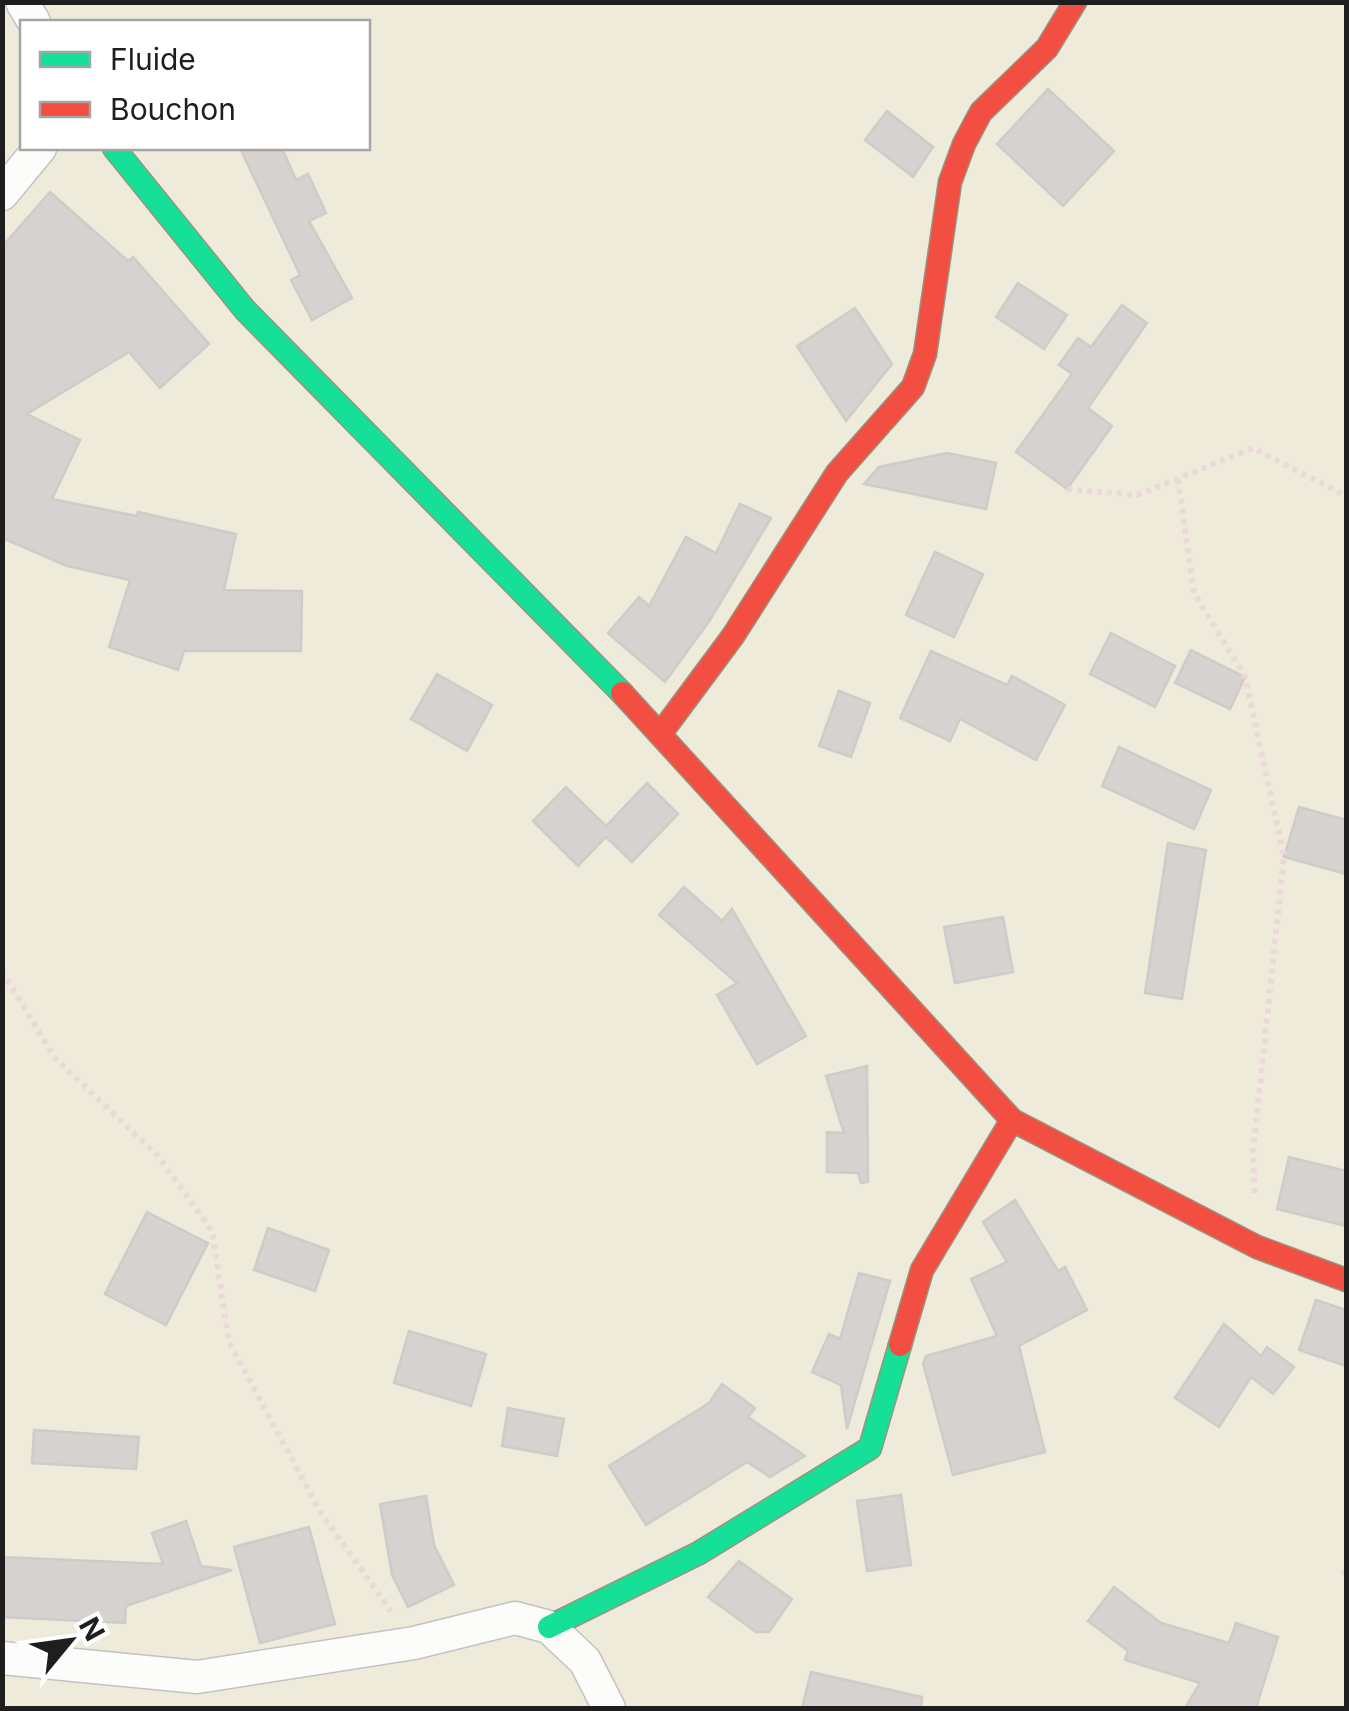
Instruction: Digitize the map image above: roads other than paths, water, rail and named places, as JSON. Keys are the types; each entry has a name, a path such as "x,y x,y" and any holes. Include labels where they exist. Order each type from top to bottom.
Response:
{"street":[{"path":"661,733 733,636 837,473 913,387 925,354 950,182 964,144 981,112 1047,48 1074,2"},
{"path":"2,194 38,150"},
{"path":"116,150 245,310 661,733 1012,1120 1256,1246 1346,1280"},
{"path":"549,1627 699,1553 870,1448 922,1270 1012,1120"},
{"path":"2,1658 197,1677 414,1643 516,1618 549,1627 585,1661 609,1708"}]}
